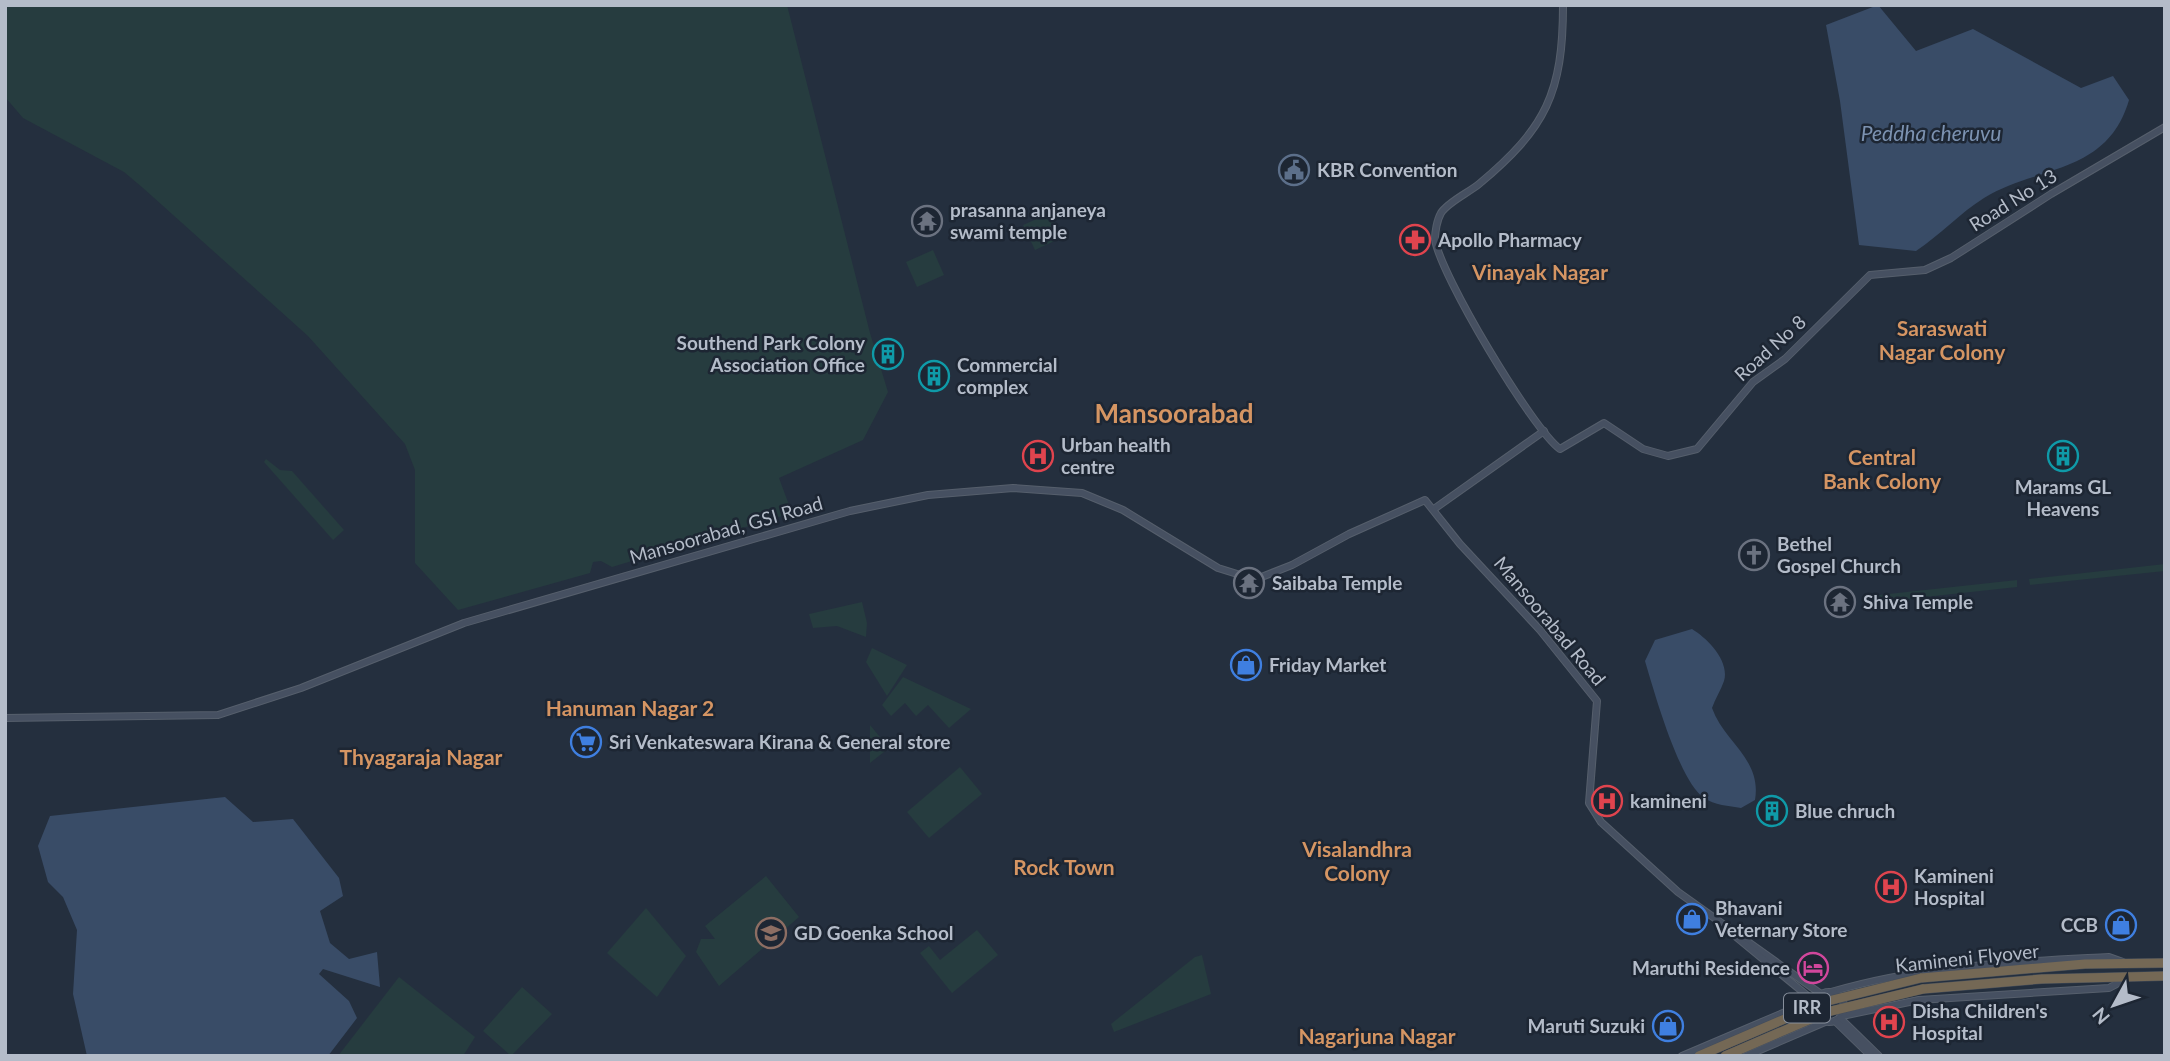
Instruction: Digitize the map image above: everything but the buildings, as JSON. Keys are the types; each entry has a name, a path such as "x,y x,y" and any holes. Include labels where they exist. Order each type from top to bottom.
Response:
{"highway":[{"name":"IRR","path":"2127,964 2165,963"},
{"name":"Kamineni Flyover","path":"1699,1056 1816,1004 1879,986 1921,978 2127,964"},
{"name":"IRR","path":"2130,976 2165,976"},
{"name":"Kamineni Flyover","path":"1724,1056 1827,1012 1923,989 1977,983 2130,976"}],"street":[{"path":"1434,509 1544,431 1501,368 1450,279 1435,240 1441,212 1512,156 1549,107 1561,54 1563,5"},
{"name":"Road No 13","path":"1870,275 1925,270 1951,258 2051,194 2165,127"},
{"name":"Road No 8","path":"1544,431 1560,449 1604,423 1643,449 1668,456 1696,449 1753,382 1785,359 1870,275"},
{"name":"Mansoorabad, GSI Road","path":"5,718 218,715 301,688 464,623 850,511 928,495 1013,488 1082,493 1107,501 1218,568 1250,578 1259,578 1292,565 1425,500 1434,509"},
{"name":"Mansoorabad Road","path":"1434,509 1460,544 1540,630 1597,701 1589,803 1601,822 1678,892 1763,956 1821,994"},
{"path":"1763,956 1815,1002 1817,1016 1825,1021"},
{"path":"1682,1056 1797,1007 1815,1002 1821,994 1877,978 1928,969 2109,957 2127,964"},
{"path":"1745,1056 1825,1021 1919,1000 2109,988 2130,976"},
{"path":"1831,992 1843,1001 1839,1018"},
{"path":"1839,1018 1871,1056"},
{"path":"1839,1018 1879,1056"}],"green space":[{"path":"5,5 787,5 870,333 888,392 863,440 779,478 792,513 612,567 601,561 593,562 590,573 458,610 415,563 415,470 405,444 308,336 143,188 124,172 23,118 5,97"},
{"path":"1050,213 1061,238 1035,250 1023,225"},
{"path":"933,250 944,275 917,287 906,262"},
{"path":"266,459 280,470 292,471 344,530 333,540 264,462"},
{"path":"2165,564 2165,571 2030,585 2029,579"},
{"path":"2017,580 2017,587 1870,603 1870,596"},
{"path":"862,602 867,623 866,637 837,626 813,628 809,614"},
{"path":"872,648 907,665 887,696 866,662"},
{"path":"903,677 971,709 949,728 928,705 916,716 905,703 891,716 882,705"},
{"path":"870,725 889,748 870,763"},
{"path":"960,767 982,794 929,838 907,812"},
{"path":"766,876 799,917 719,986 696,952 701,939 715,939 705,926"},
{"path":"646,908 686,956 657,997 607,953"},
{"path":"977,930 998,955 952,993 920,953 929,946 940,960"},
{"path":"1202,955 1211,994 1114,1032 1111,1024 1195,957"},
{"path":"399,977 475,1037 463,1056 338,1056"},
{"path":"522,987 552,1014 511,1056 483,1031"}],"water":[{"name":"Peddha cheruvu","path":"1878,5 1916,51 1973,29 2081,88 2113,76 2129,100 2119,124 2105,142 2088,155 2068,165 2005,187 1984,198 1916,251 1859,245 1840,101 1826,25"},
{"path":"1692,629 1710,644 1724,666 1724,681 1712,708 1748,762 1756,786 1755,800 1741,808 1712,802 1695,788 1668,734 1645,661 1655,640"},
{"path":"225,797 253,822 293,819 339,878 343,896 320,911 330,943 349,959 377,952 380,987 323,969 319,974 349,1001 357,1018 328,1056 87,1056 73,994 77,930 63,897 48,882 38,846 50,816"}],"place":[{"name":"KBR Convention","path":"1294,170"},
{"name":"prasanna anjaneya swami temple","path":"927,221"},
{"name":"Apollo Pharmacy","path":"1415,240"},
{"name":"Southend Park Colony Association Office","path":"888,354"},
{"name":"Commercial complex","path":"934,376"},
{"name":"Urban health centre","path":"1038,456"},
{"name":"Marams GL Heavens","path":"2063,456"},
{"name":"Bethel Gospel Church","path":"1754,555"},
{"name":"Saibaba Temple","path":"1249,583"},
{"name":"Shiva Temple","path":"1840,602"},
{"name":"Friday Market","path":"1246,665"},
{"name":"Sri Venkateswara Kirana & General store","path":"586,742"},
{"name":"kamineni","path":"1607,801"},
{"name":"Blue chruch","path":"1772,811"},
{"name":"Kamineni Hospital","path":"1891,887"},
{"name":"Bhavani Veternary Store","path":"1692,919"},
{"name":"CCB","path":"2121,925"},
{"name":"GD Goenka School","path":"771,933"},
{"name":"Maruthi Residence","path":"1813,968"},
{"name":"Disha Children's Hospital","path":"1889,1022"},
{"name":"Maruti Suzuki","path":"1668,1026"}],"district":[{"name":"Vinayak Nagar","path":"1540,273"},
{"name":"Saraswati Nagar Colony","path":"1942,341"},
{"name":"Mansoorabad","path":"1174,414"},
{"name":"Central Bank Colony","path":"1882,470"},
{"name":"Hanuman Nagar 2","path":"630,709"},
{"name":"Thyagaraja Nagar","path":"421,758"},
{"name":"Visalandhra Colony","path":"1357,862"},
{"name":"Rock Town","path":"1064,868"},
{"name":"Nagarjuna Nagar","path":"1377,1037"}]}
